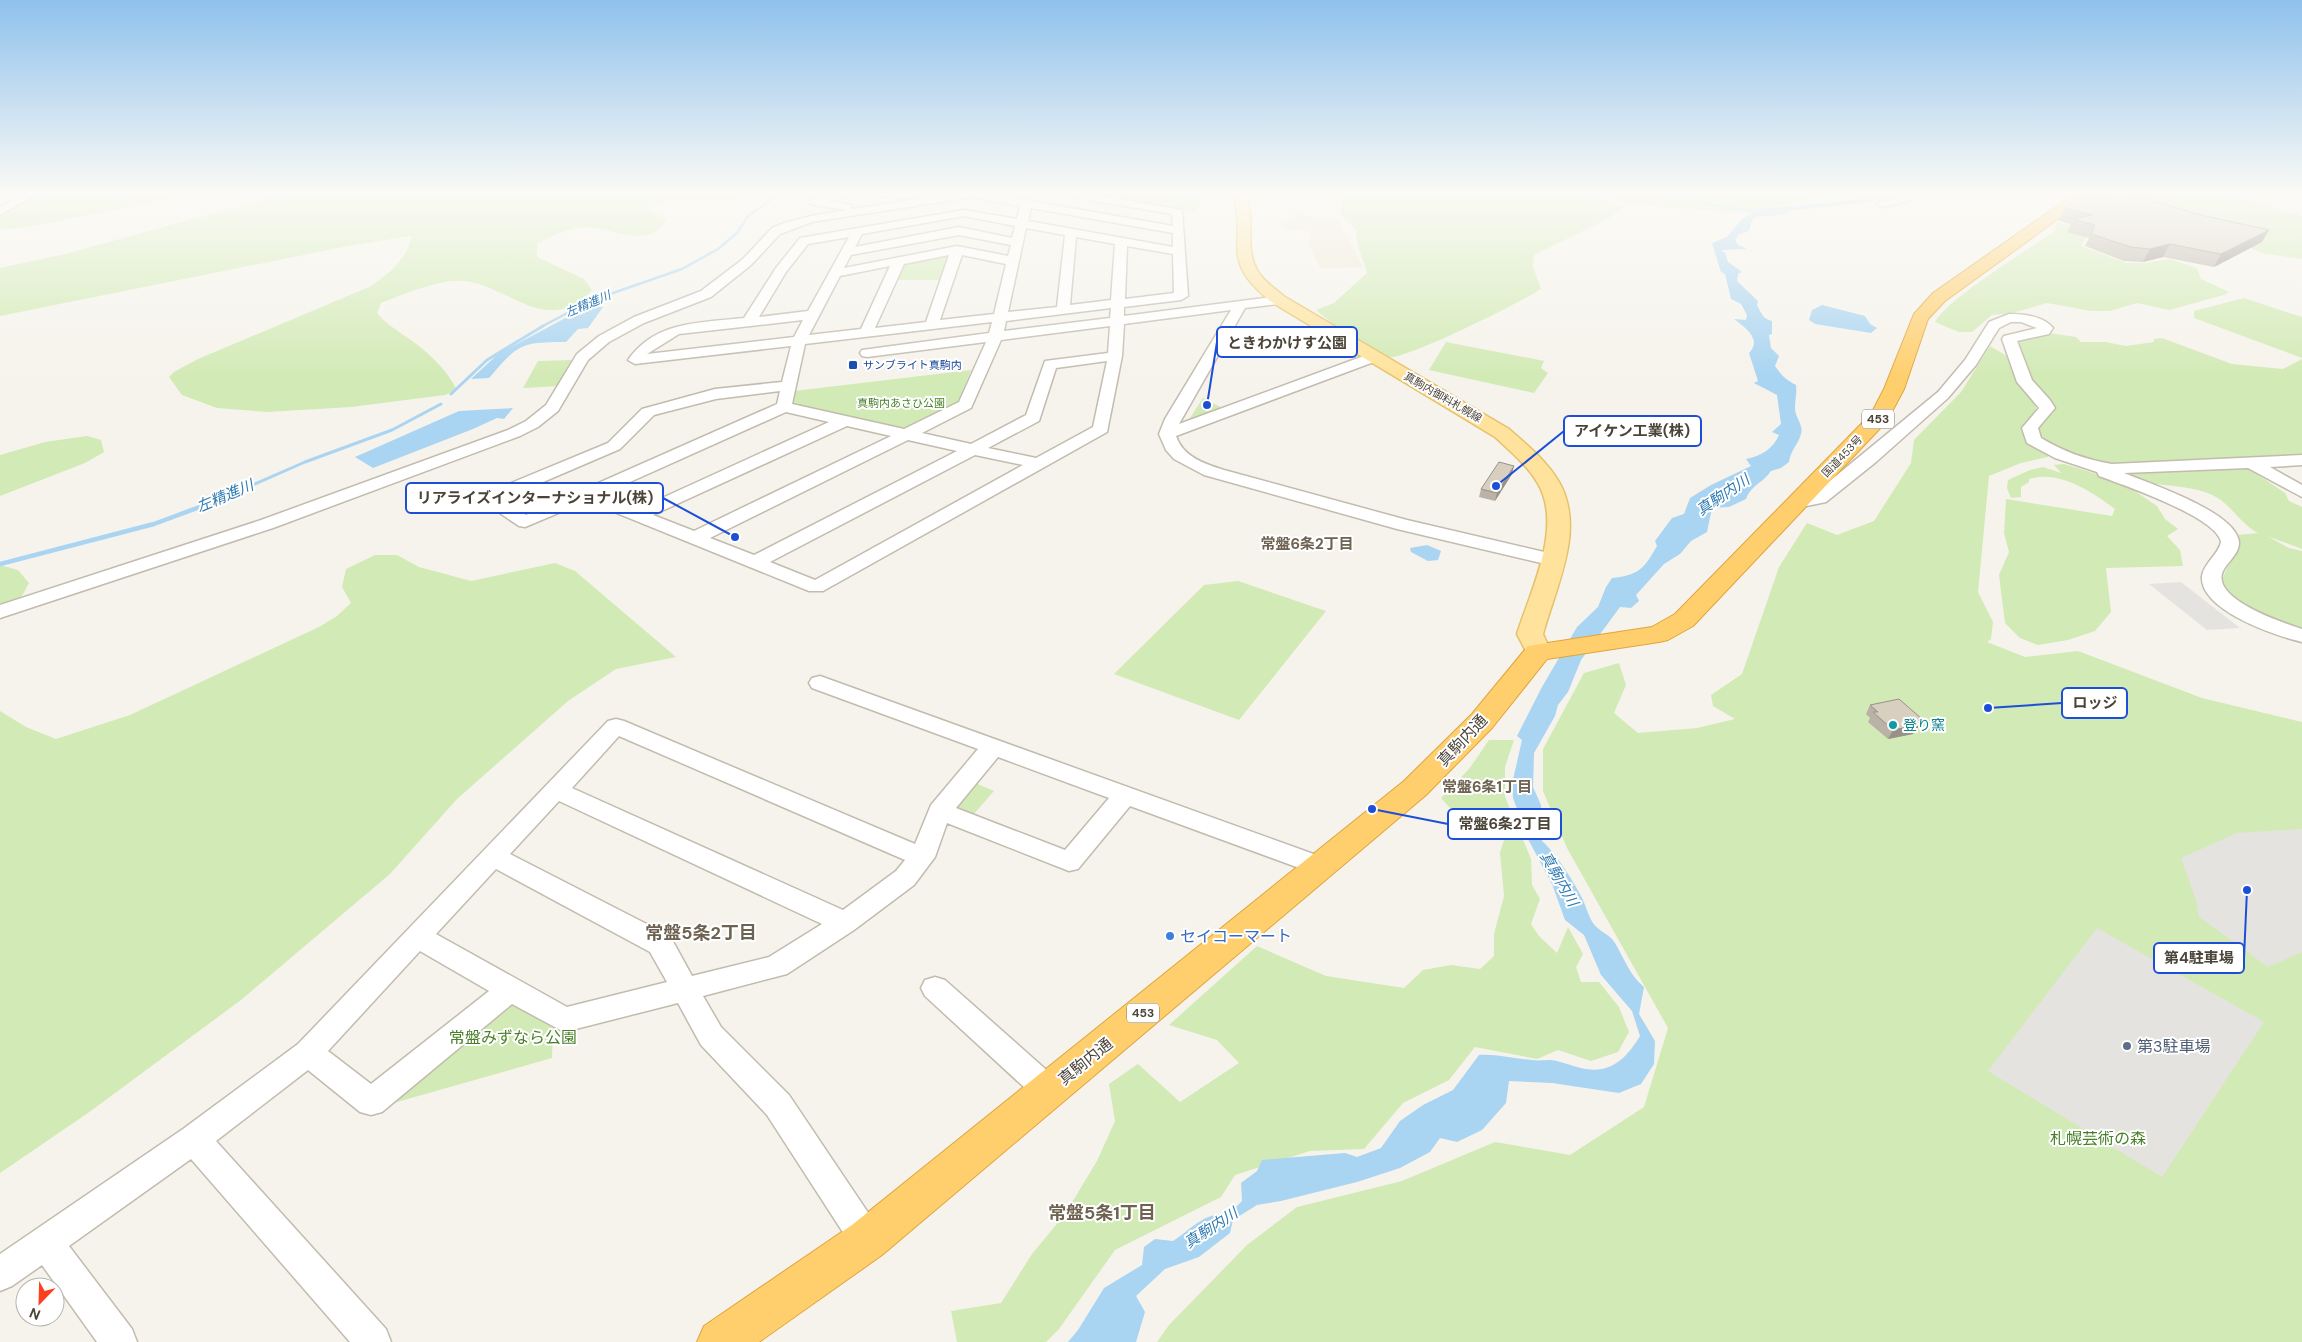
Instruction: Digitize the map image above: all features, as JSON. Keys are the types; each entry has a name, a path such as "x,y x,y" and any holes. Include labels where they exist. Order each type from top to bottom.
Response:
{"highway":[{"name":"国道453号","path":"1549,649 1659,634 1684,620 1880,417 1894,389 1920,318 1939,297 2000,254"},
{"name":"真駒内通","path":"720,1342 867,1240 1321,867 1415,788 1461,745 1549,649"}],"main road":[{"name":"真駒内御料札幌線","path":"1245,254 1246,262 1259,283 1280,300 1481,419 1526,452 1552,489 1560,509 1561,532 1530,634 1549,649"}],"street":[{"path":"0,612 267,524 514,433 532,424 552,408 582,357 604,338 639,320 706,294 754,254"},
{"path":"749,322 780,271 794,254"},
{"path":"784,407 787,386 799,341 847,254"},
{"path":"836,273 937,254"},
{"path":"932,326 955,254"},
{"path":"974,254 1012,261"},
{"path":"695,538 966,406 995,338 1014,254"},
{"path":"1063,311 1069,254"},
{"path":"587,495 816,587 1101,429 1115,356 1120,254"},
{"path":"812,315 675,330 645,348 635,360 1181,296 1180,254"},
{"path":"866,333 899,261"},
{"path":"867,353 1280,300"},
{"path":"1240,306 1173,419 1167,434 1173,450 1182,458 1200,468 1403,525 1554,560"},
{"path":"1796,502 1820,498 1943,395 1971,362 1994,325 2009,318 2030,320 2046,328 2044,331 2009,339 2025,382 2045,402 2047,408 2030,428 2033,440 2043,447 2190,507 2213,520 2230,537 2229,546 2212,575 2213,584 2220,595 2249,617 2274,628 2302,636"},
{"path":"755,562 1033,418 1050,364 1115,356"},
{"path":"1167,434 1374,357"},
{"path":"787,386 715,394 648,412 614,446 488,500 525,522 784,407 1040,464"},
{"path":"639,515 844,421"},
{"path":"2094,467 2122,469 2302,460"},
{"path":"2250,462 2302,492"},
{"path":"820,683 1321,867"},
{"path":"0,1274 194,1139 308,1053 616,726 922,856"},
{"path":"418,937 564,1020 777,966 845,922 905,878 922,856 940,811 993,746"},
{"path":"556,790 845,922"},
{"path":"940,811 1069,862 1125,796"},
{"path":"494,857 660,944 711,1036 778,1105 867,1240"},
{"path":"935,988 1049,1091"},
{"path":"308,1053 371,1102 510,990"},
{"path":"194,1139 373,1342"},
{"path":"46,1243 119,1342"}],"shaded area":[{"path":"1314,254 1356,254 1363,267 1320,268"},
{"path":"2181,582 2240,628 2207,630 2149,584"},
{"path":"2302,829 2302,952 2268,967 2199,917 2196,900 2181,858 2237,833"},
{"name":"第3駐車場","path":"2097,928 2264,1022 2162,1177 1988,1071"}],"green space":[{"path":"65,254 310,254 0,316 0,268"},
{"path":"405,254 537,254 537,257 584,279 592,290 576,303 560,310 545,310 530,306 483,286 466,281 434,284 381,303 377,313 380,317 413,341 447,374 457,390 445,395 351,407 267,412 217,408 182,395 169,377 174,372 198,359 369,287 401,260"},
{"path":"946,254 950,255 941,280 895,280 904,262"},
{"path":"1361,254 1537,254 1534,255 1533,267 1541,289 1512,305 1419,349 1390,357 1381,355 1361,345 1316,310 1334,303 1367,273"},
{"path":"2021,254 2102,254 2127,263 2146,263 2169,259 2197,268 2201,279 2229,292 2169,310 2137,303 2110,311 2091,311 2047,303 2013,313 1992,315 1972,332 1959,332 1935,322 1943,312 1971,288"},
{"path":"2265,254 2302,254 2302,259"},
{"path":"2244,298 2302,317 2302,358 2194,318 2194,311"},
{"path":"2036,331 2076,337 2081,342 2105,342 2126,346 2154,342 2154,339 2162,338 2232,364 2283,369 2302,359 2302,456 2100,466 2046,446 2036,436 2036,429 2054,412 2050,401 2036,391 2013,341"},
{"path":"1446,342 1544,361 1541,368 1548,373 1534,393 1429,370"},
{"name":"札幌芸術の森","path":"1990,346 2007,356 2025,389 2035,402 2036,413 2026,429 2047,452 2048,457 2021,463 1989,476 1978,592 1993,622 1991,639 1987,642 2025,657 2078,651 2202,698 2302,722 2302,1342 1157,1342 1169,1325 1247,1245 1297,1207 1402,1181 1495,1142 1570,1155 1644,1107 1668,1028 1567,848 1543,791 1543,749 1584,673 1619,663 1626,685 1614,713 1638,733 1697,728 1735,719 1713,706 1711,695 1742,674 1779,567 1807,523 1837,535 1874,521 1911,463 1914,440 1961,392"},
{"path":"572,360 559,386 523,388 538,361"},
{"name":"真駒内あさひ公園","path":"971,370 957,405 904,429 790,406 794,391"},
{"path":"1203,398 1228,411 1193,421 1190,418"},
{"path":"87,436 101,440 104,452 85,463 0,496 0,455 45,442"},
{"path":"2064,464 2120,481 2157,506 2165,519 2178,529 2167,536 2180,550 2183,566 2106,568 2111,612 2095,631 2068,640 2038,645 2020,638 2005,623 1999,575 2009,552 2004,533 2006,499 2112,516 2115,509 2085,489 2052,477 2029,479 2029,482 2021,487 2021,497 2011,498 2007,488 2008,480 2030,470 2043,467 2061,473 2054,465"},
{"path":"2245,466 2285,493 2289,501 2302,507 2302,549 2267,536 2289,548 2302,551 2302,630 2280,624 2236,601 2221,584 2225,572 2237,551 2237,535 2258,533 2223,502 2199,490 2141,481 2120,472"},
{"path":"375,555 397,555 419,567 471,581 555,563 575,571 676,657 616,669 568,701 457,799 390,874 241,1000 88,1113 0,1173 0,711 26,727 56,739 130,715 319,627 337,616 351,603 342,587 346,569"},
{"path":"0,565 18,570 29,583 17,605 0,614"},
{"path":"1238,581 1326,611 1239,720 1114,674 1204,585"},
{"path":"1489,740 1514,740 1505,767 1505,797 1531,859 1532,885 1540,899 1531,924 1539,936 1557,953 1568,927 1583,954 1576,967 1581,982 1599,982 1619,1007 1629,1032 1618,1052 1591,1061 1558,1050 1537,1059 1475,1047 1449,1080 1403,1103 1364,1149 1310,1151 1235,1175 1221,1197 1115,1250 1059,1329 1046,1342 957,1342 951,1311 1001,1303 1032,1254 1065,1214 1097,1161 1115,1121 1109,1084 1138,1064 1180,1102 1239,1063 1217,1040 1169,1025 1257,946 1326,976 1404,988 1423,970 1451,965 1480,969 1494,956 1494,934 1504,896 1500,853 1504,840 1449,807 1441,798 1469,769"},
{"path":"975,783 994,791 973,815 958,808 958,804"},
{"name":"常盤みずなら公園","path":"515,1002 553,1028 552,1058 383,1106 499,1008"}],"water":[{"name":"真駒内川","path":"1715,254 1725,254 1728,262 1742,272 1738,274 1737,281 1758,301 1757,305 1766,319 1772,321 1772,334 1769,335 1771,348 1779,356 1775,366 1784,377 1796,385 1795,408 1802,431 1800,438 1791,454 1789,462 1781,468 1771,471 1754,487 1746,499 1729,507 1712,508 1707,532 1691,541 1680,554 1664,564 1636,595 1639,601 1631,608 1620,607 1581,660 1568,692 1558,705 1555,716 1534,753 1533,787 1541,805 1542,841 1569,876 1582,898 1593,923 1613,940 1631,972 1644,987 1639,1014 1655,1041 1654,1064 1641,1084 1619,1093 1552,1083 1509,1081 1506,1103 1482,1130 1457,1142 1440,1138 1430,1152 1400,1168 1357,1182 1257,1205 1233,1220 1230,1233 1199,1257 1165,1269 1136,1296 1145,1312 1136,1342 1068,1342 1078,1330 1104,1288 1142,1265 1144,1247 1155,1239 1173,1241 1205,1218 1229,1214 1242,1201 1241,1183 1257,1171 1262,1160 1345,1153 1357,1157 1381,1148 1400,1121 1423,1105 1453,1090 1479,1055 1551,1060 1591,1070 1600,1069 1609,1067 1623,1058 1640,1036 1632,1011 1601,975 1584,935 1565,920 1552,884 1529,841 1513,798 1512,784 1522,740 1517,736 1542,687 1577,627 1598,607 1612,578 1629,575 1640,570 1657,546 1655,541 1672,518 1684,514 1690,498 1711,485 1751,466 1746,459 1766,451 1779,435 1772,432 1781,424 1777,395 1754,383 1758,381 1749,353 1753,348 1753,338 1734,319 1746,320 1747,315 1741,304 1731,299 1725,274 1721,272"},
{"path":"1822,305 1865,316 1870,324 1877,328 1871,333 1815,324 1809,320 1812,310"},
{"path":"586,307 603,307 588,328 578,329 566,342 530,344 521,347 507,358 489,378 471,379 498,354"},
{"path":"513,408 504,419 497,418 373,468 355,457 459,411"},
{"path":"1427,545 1441,551 1438,560 1428,561 1411,552 1410,548"}],"building":[{"path":"1499,462 1514,466 1497,493 1481,489"},
{"path":"1899,699 1922,719 1913,721 1918,725 1893,730 1873,712 1878,712 1870,705"}],"waterway":[{"name":"左精進川","path":"541,327 590,301 682,269 710,254"},
{"name":"左精進川","path":"451,394 487,360 543,326"},
{"name":"左精進川","path":"221,499 305,462 392,430 441,404"},
{"name":"左精進川","path":"0,564 154,524 224,498"}],"place":[{"name":"サンブライト真駒内","path":"853,365"},
{"name":"ときわかけす公園","path":"1207,405"},
{"name":"アイケン工業(株)","path":"1496,486"},
{"name":"リアライズインターナショナル(株)","path":"735,537"},
{"name":"ロッジ","path":"1988,708"},
{"name":"登り窯","path":"1893,725"},
{"name":"常盤6条2丁目","path":"1372,809"},
{"name":"第4駐車場","path":"2247,890"},
{"name":"セイコーマート","path":"1170,936"},
{"name":"第3駐車場","path":"2127,1046"}],"district":[{"name":"常盤6条2丁目","path":"1307,544"},
{"name":"常盤6条1丁目","path":"1487,787"},
{"name":"常盤5条2丁目","path":"701,933"},
{"name":"常盤5条1丁目","path":"1102,1213"}]}
